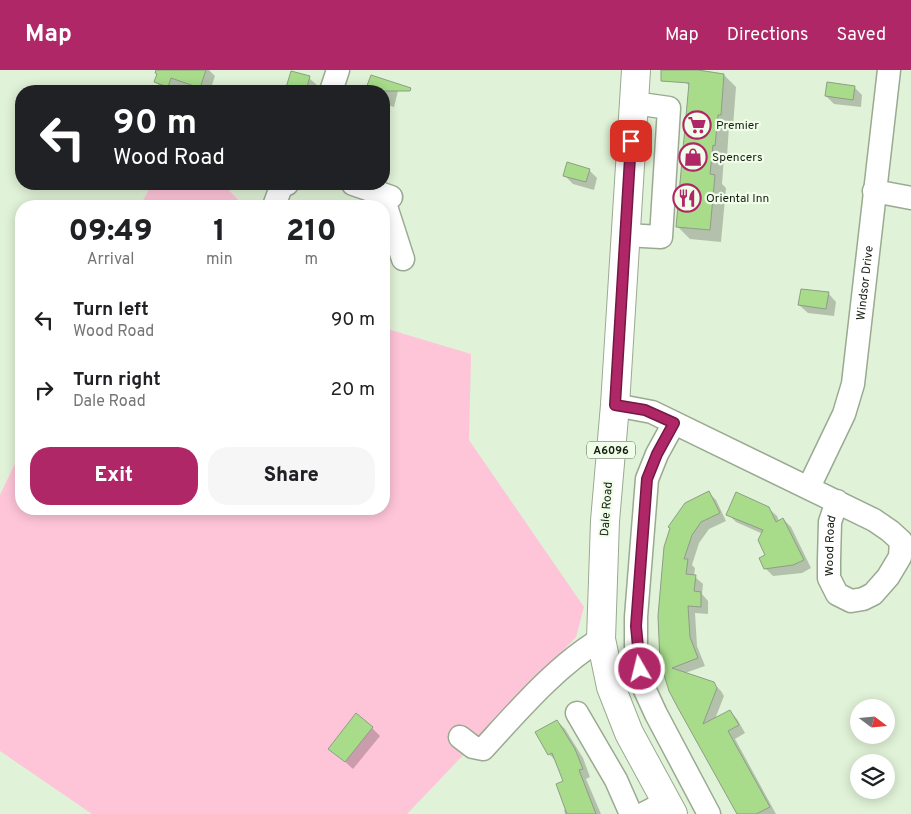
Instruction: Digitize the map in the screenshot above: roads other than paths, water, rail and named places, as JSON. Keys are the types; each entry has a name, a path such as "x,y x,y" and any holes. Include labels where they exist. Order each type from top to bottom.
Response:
{"main road":[{"name":"Dale Road","path":"636,70 615,405 605,521 601,639 611,687 660,810"}],"street":[{"path":"333,85 338,70"},
{"name":"Windsor Drive","path":"809,488 844,414 853,384 889,70"},
{"path":"625,235 661,237 669,108 634,103"},
{"path":"370,190 387,196 388,200"},
{"path":"874,191 911,198"},
{"path":"390,208 403,259"},
{"name":"Wood Road","path":"615,405 645,410 837,501"},
{"path":"674,423 657,454 647,479 636,617 636,640 644,688 709,814"},
{"path":"460,737 473,747 483,749 534,695 582,650 601,639"},
{"path":"577,713 616,780 632,814"}],"place":[{"name":"Premier","path":"697,125"},
{"name":"Spencers","path":"693,157"},
{"name":"Oriental Inn","path":"687,198"}]}
